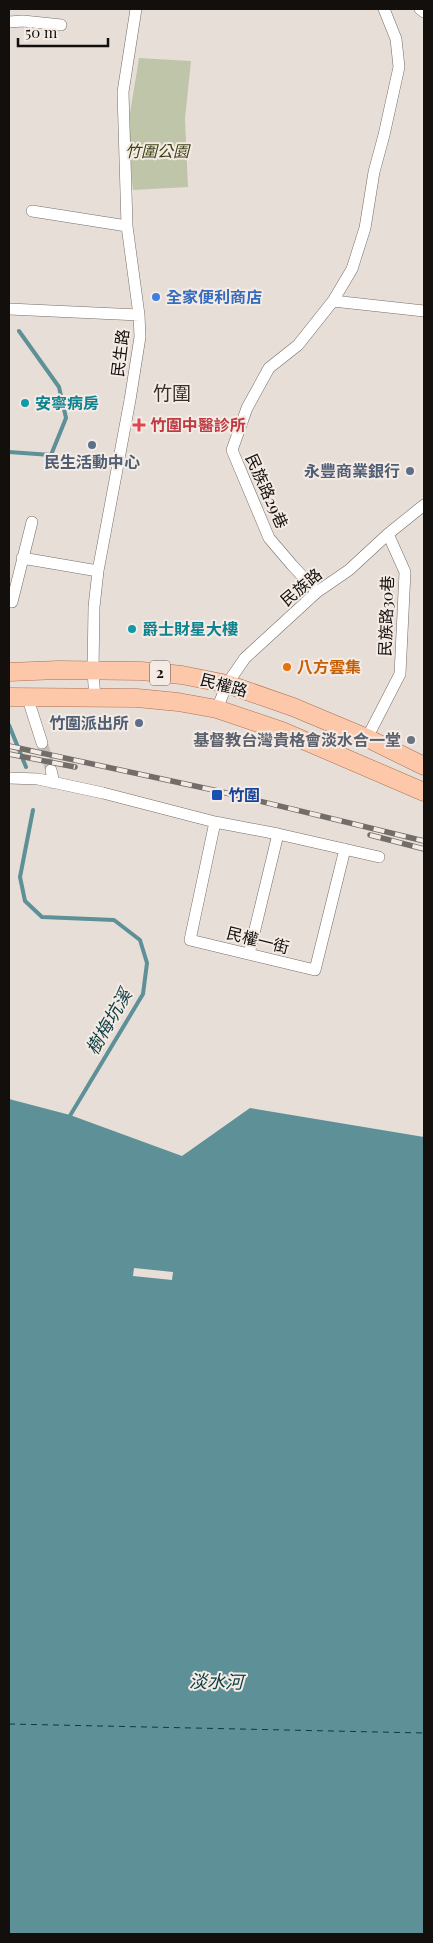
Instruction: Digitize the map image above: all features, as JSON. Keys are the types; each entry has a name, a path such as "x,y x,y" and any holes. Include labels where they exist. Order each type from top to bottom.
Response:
{"main road":[{"name":"民權路","path":"9,672 58,670 141,671 227,684 293,707 367,738 424,766"},
{"name":"民權路","path":"9,697 154,699 217,709 282,731 424,792"}],"street":[{"name":"民生路","path":"95,699 93,671 94,607 98,571 132,391 140,337 140,315 127,226 123,92 136,9"},
{"name":"民族路29巷","path":"318,592 269,538 232,450 247,408 269,368 298,346 333,301 352,269 365,228 374,172 384,135 398,66 396,39 384,9"},
{"path":"420,9 424,12"},
{"path":"9,22 23,21 61,25"},
{"path":"32,211 127,226"},
{"path":"333,301 424,311"},
{"path":"9,309 140,315"},
{"name":"民族路","path":"217,709 227,684 245,658 318,592 349,570 388,534 424,505"},
{"path":"12,602 32,522"},
{"name":"民族路30巷","path":"367,738 400,674 405,572 388,534"},
{"path":"22,558 98,571"},
{"path":"27,696 42,743"},
{"path":"50,782 51,770"},
{"path":"9,778 38,779 103,793 215,822 380,857"},
{"name":"民權一街","path":"215,822 190,940 315,970 345,850"},
{"path":"249,954 278,834"}],"green space":[{"name":"竹圍公園","path":"139,58 191,61 185,119 188,187 133,190 128,126"}],"water":[{"name":"淡水河","path":"9,1099 70,1115 182,1156 250,1108 424,1137 424,1934 9,1934"}],"pier":[{"path":"134,1268 173,1272 172,1280 133,1276"}],"waterway":[{"name":"樹梅坑溪","path":"9,452 51,455 66,418 59,387 19,331"},
{"name":"樹梅坑溪","path":"9,725 26,767"},
{"name":"樹梅坑溪","path":"33,810 20,877 25,901 42,917 114,920 140,940 147,963 143,994 68,1119"}],"ferry route":[{"path":"9,1724 424,1733"}],"tunnel":[{"path":"42,743 51,770"}],"railway":[{"path":"9,746 218,791 424,841"},
{"path":"9,754 75,767"},
{"path":"370,835 424,849"}],"place":[{"name":"全家便利商店","path":"156,297"},
{"name":"安寧病房","path":"25,403"},
{"name":"竹圍中醫診所","path":"139,425"},
{"name":"民生活動中心","path":"92,445"},
{"name":"永豐商業銀行","path":"410,471"},
{"name":"爵士財星大樓","path":"132,629"},
{"name":"八方雲集","path":"287,667"},
{"name":"竹圍派出所","path":"139,723"},
{"name":"基督教台灣貴格會淡水合一堂","path":"411,740"},
{"name":"竹圍","path":"217,795"}],"district":[{"name":"竹圍","path":"172,393"}]}
